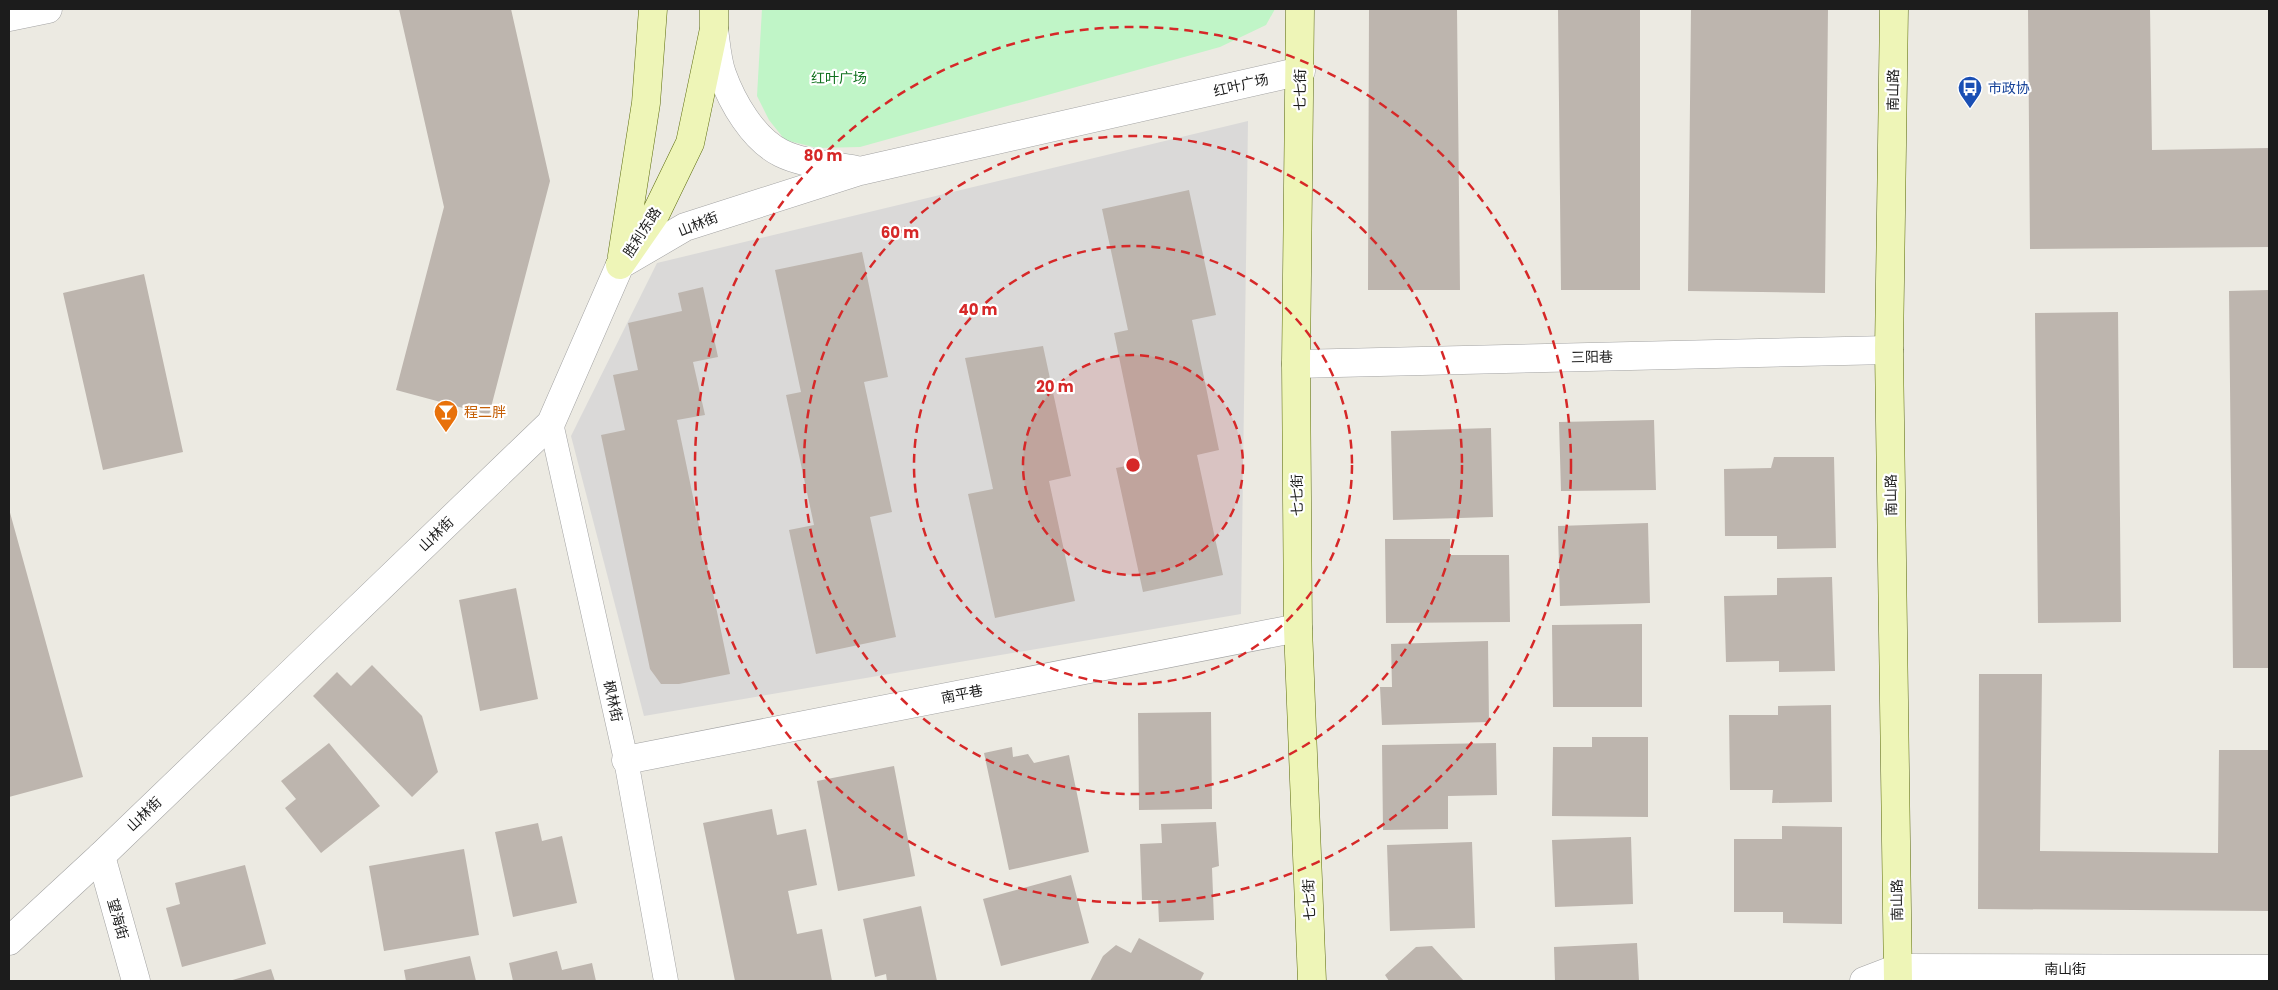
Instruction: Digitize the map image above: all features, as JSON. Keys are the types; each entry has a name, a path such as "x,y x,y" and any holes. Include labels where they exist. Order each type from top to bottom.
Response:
{"main road":[{"name":"胜利东路","path":"620,265 646,104 653,9"},
{"name":"七七街","path":"1300,9 1301,71 1296,364 1298,628 1312,981"},
{"name":"南山路","path":"1894,9 1889,350 1898,975"},
{"name":"胜利东路","path":"620,265 656,213 690,143 714,19"}],"street":[{"path":"9,17 48,9"},
{"path":"714,19 722,74 737,105 760,138 781,153 807,161 860,171"},
{"name":"红叶广场","path":"860,171 1301,71"},
{"name":"山林街","path":"9,941 101,856 551,423 620,265 685,227 860,171"},
{"name":"三阳巷","path":"1296,364 1889,350"},
{"name":"枫林街","path":"551,423 626,760 666,981"},
{"name":"南平巷","path":"626,760 1298,628"},
{"name":"望海街","path":"101,856 136,981"},
{"name":"南山街","path":"1864,981 1898,975 2269,968"}],"shaded area":[{"path":"1248,121 1241,614 644,716 571,436 657,263"}],"green space":[{"name":"红叶广场","path":"762,9 1275,9 1266,25 1220,47 860,147 817,148 785,140 769,120 757,96"}],"building":[{"path":"399,9 511,9 550,181 489,415 396,390 444,207"},
{"path":"1369,9 1457,9 1460,290 1368,290"},
{"path":"1558,9 1640,9 1640,290 1561,290"},
{"path":"1691,9 1828,9 1825,293 1688,291"},
{"path":"2028,9 2150,9 2152,150 2269,148 2269,247 2030,249"},
{"path":"1189,190 1216,315 1192,320 1219,450 1197,455 1223,575 1143,592 1116,468 1141,463 1114,333 1128,330 1102,209"},
{"path":"862,252 888,377 864,382 892,512 870,517 896,637 816,654 789,530 814,525 786,395 801,392 775,270"},
{"path":"144,274 183,452 103,470 63,293"},
{"path":"703,287 718,357 693,362 705,415 677,420 730,674 679,684 661,684 650,669 601,435 625,430 613,375 638,370 628,323 682,311 678,293"},
{"path":"2269,290 2269,668 2233,668 2229,291"},
{"path":"2118,312 2121,622 2038,623 2035,313"},
{"path":"1043,346 1071,476 1049,481 1075,601 995,618 968,494 993,489 965,358"},
{"path":"1654,420 1656,490 1561,491 1559,422"},
{"path":"1491,428 1493,517 1393,520 1391,431"},
{"path":"1774,457 1834,457 1836,548 1777,549 1777,536 1725,536 1724,469 1771,468"},
{"path":"9,509 83,777 9,797"},
{"path":"1648,523 1650,603 1560,606 1558,526"},
{"path":"1385,539 1450,539 1450,555 1509,555 1510,622 1386,623"},
{"path":"1832,577 1835,671 1779,672 1779,661 1726,662 1724,596 1777,595 1777,578"},
{"path":"516,588 538,699 480,711 459,600"},
{"path":"1642,624 1642,707 1553,707 1552,625"},
{"path":"1488,641 1489,722 1382,725 1380,687 1392,687 1391,644"},
{"path":"372,665 422,716 438,772 412,797 313,696 337,672 351,686"},
{"path":"1979,674 2042,674 2040,851 2218,853 2219,750 2269,750 2269,911 1978,909"},
{"path":"1831,705 1832,802 1772,803 1773,790 1730,790 1729,715 1778,715 1778,706"},
{"path":"1211,712 1212,809 1139,810 1138,713"},
{"path":"1592,737 1648,737 1648,817 1552,816 1553,747 1592,747"},
{"path":"329,743 380,806 321,853 285,808 296,799 281,781"},
{"path":"1496,743 1497,795 1448,796 1448,829 1383,830 1382,745"},
{"path":"1012,747 1013,757 1028,754 1034,763 1069,755 1089,852 1009,870 984,753"},
{"path":"894,766 915,876 838,891 817,781"},
{"path":"772,809 777,835 806,829 817,885 788,891 797,934 822,929 832,981 735,981 703,823"},
{"path":"1216,822 1219,866 1212,868 1214,920 1159,922 1158,900 1142,900 1140,844 1162,843 1161,824"},
{"path":"538,823 542,841 562,836 577,903 513,917 495,832"},
{"path":"1782,826 1842,827 1842,924 1783,923 1783,912 1734,912 1734,839 1782,839"},
{"path":"1631,837 1633,904 1555,907 1552,840"},
{"path":"1472,842 1475,928 1390,931 1387,845"},
{"path":"464,849 479,935 384,951 369,866"},
{"path":"245,865 266,944 182,967 166,908 180,904 175,883"},
{"path":"1071,875 1089,943 1001,966 983,899"},
{"path":"921,906 937,981 887,981 886,974 875,977 863,919"},
{"path":"1139,938 1204,973 1200,981 1090,981 1103,956 1116,945 1131,953"},
{"path":"1637,943 1639,981 1555,981 1554,947"},
{"path":"1432,946 1464,981 1389,981 1385,975 1416,947"},
{"path":"557,951 562,970 592,963 596,981 513,981 509,963"},
{"path":"470,956 476,981 406,981 404,970"},
{"path":"271,969 275,981 229,981"}],"place":[{"name":"市政协","path":"1970,109"},
{"name":"程二胖","path":"446,433"}]}
